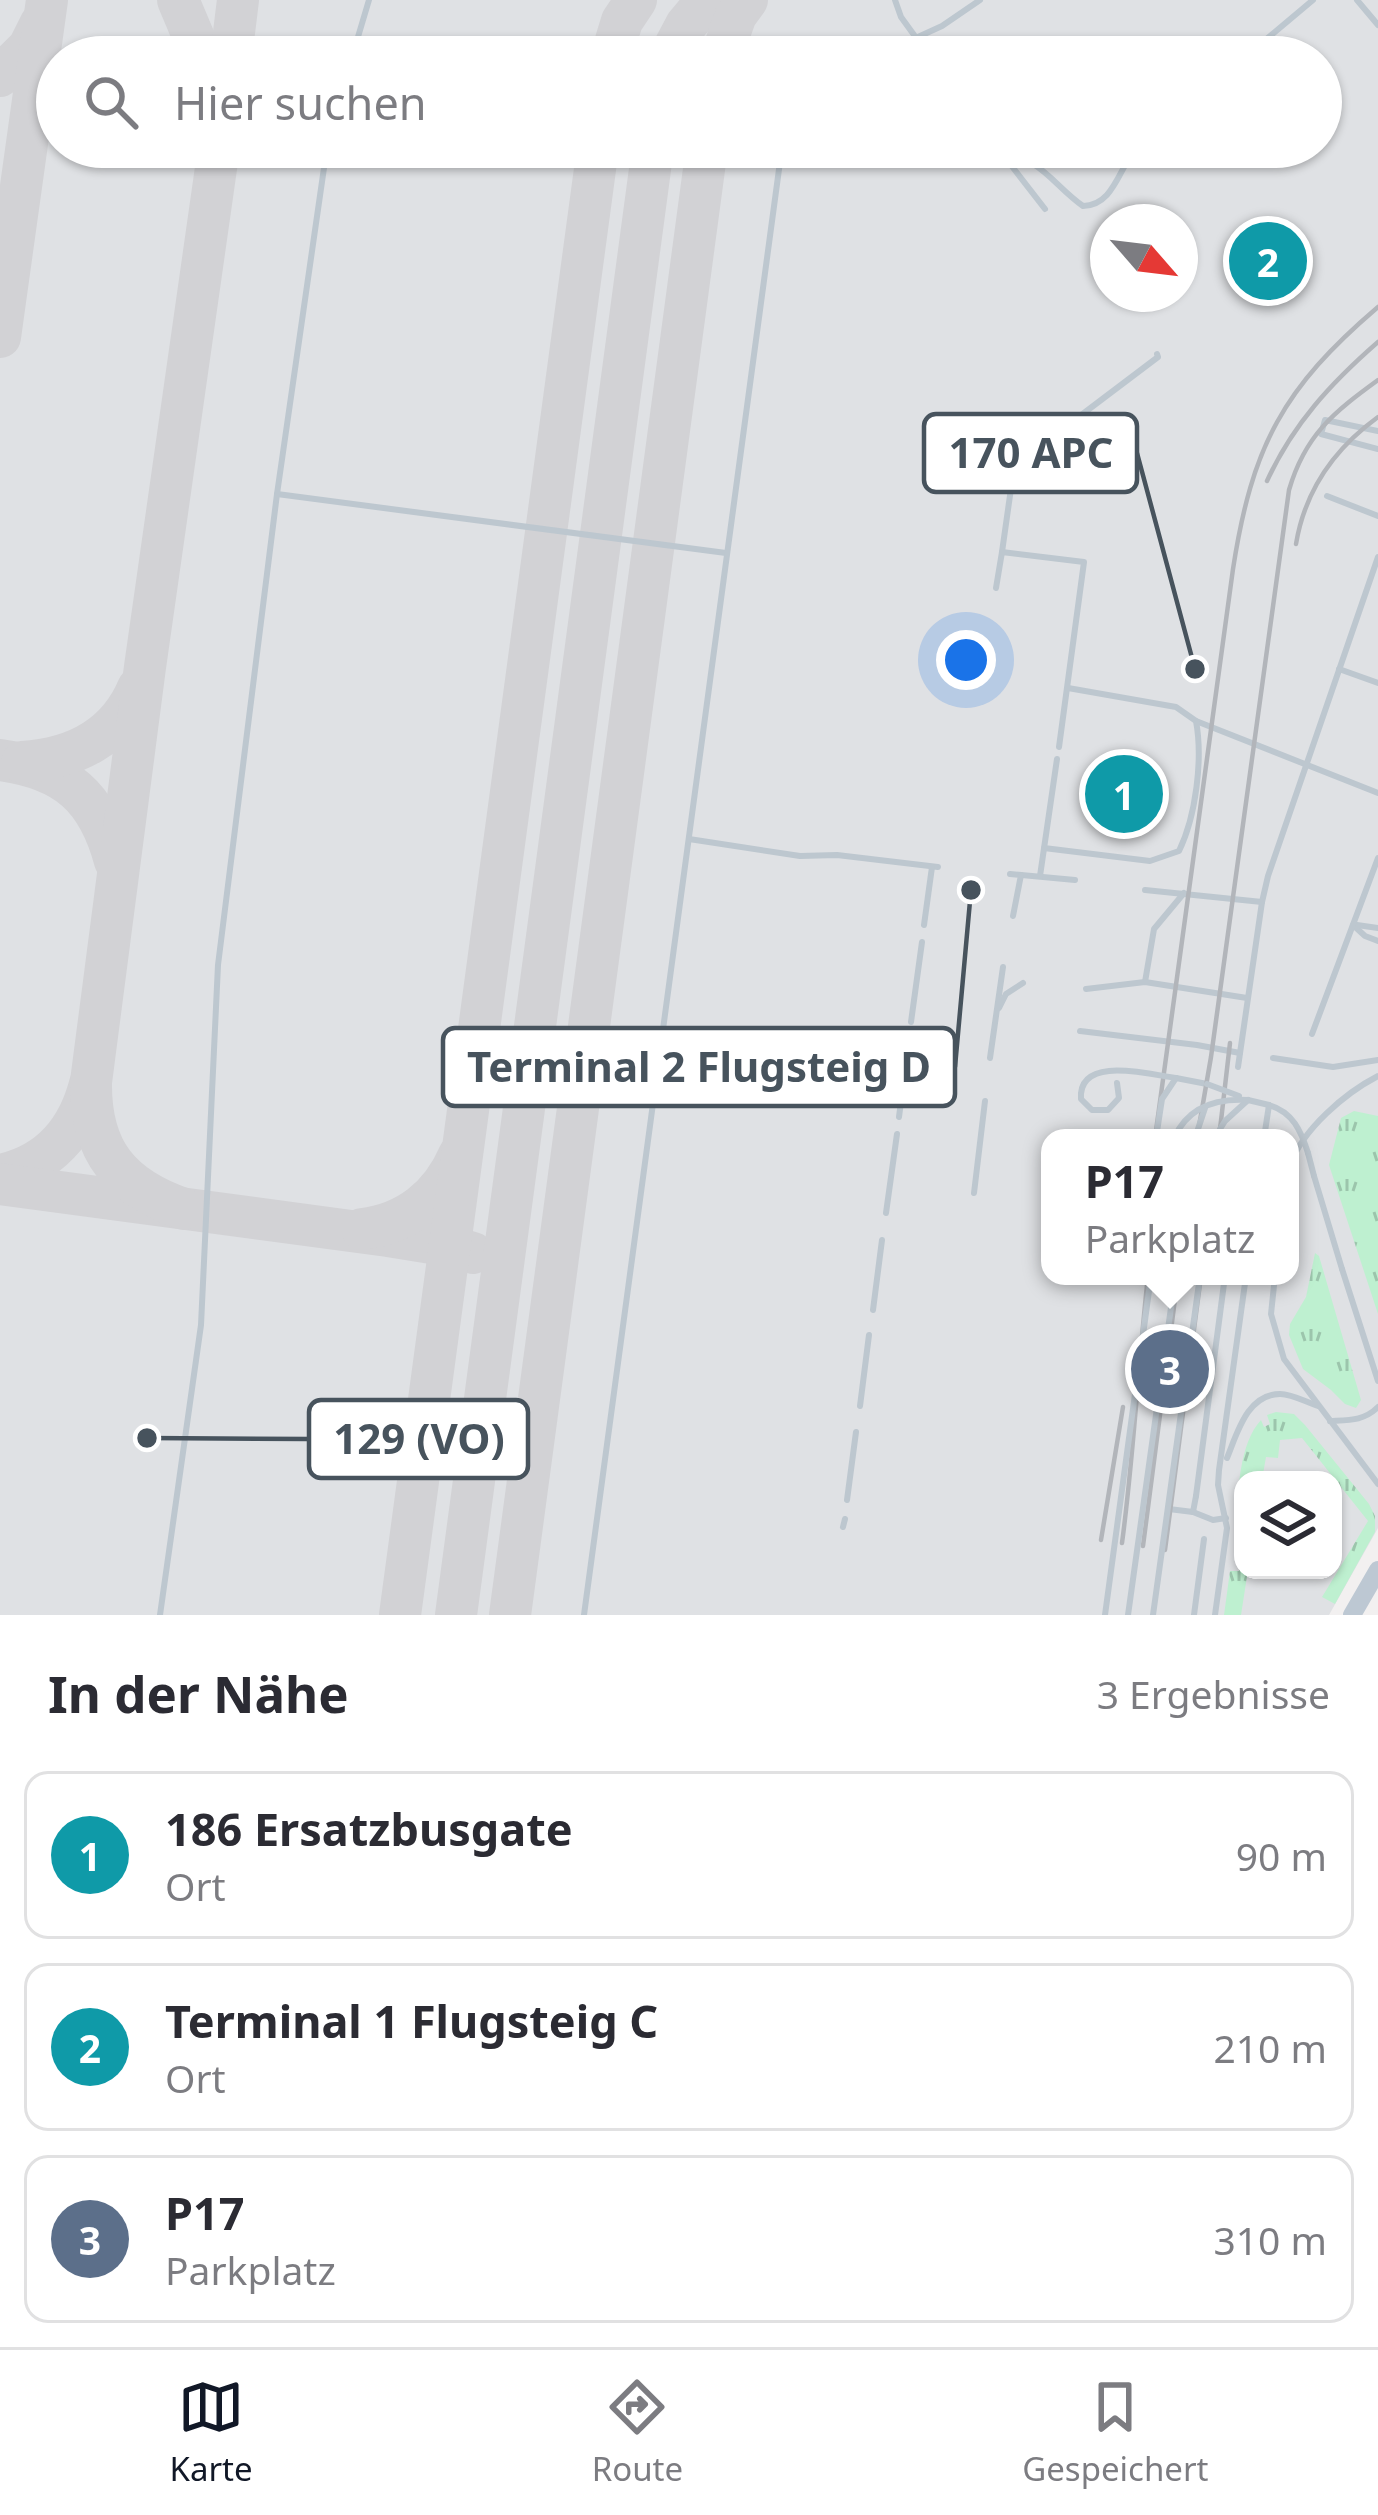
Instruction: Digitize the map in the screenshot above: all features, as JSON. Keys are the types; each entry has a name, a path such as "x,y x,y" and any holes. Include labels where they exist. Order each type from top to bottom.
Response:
{"street":[{"path":"1352,1615 1378,1570"}],"lane":[{"path":"358,36 369,0"},
{"path":"895,0 915,36"},
{"path":"920,36 980,0"},
{"path":"1270,36 1313,0"},
{"path":"1357,0 1378,25"},
{"path":"160,1615 201,1325 218,965 324,168"},
{"path":"584,1615 779,168"},
{"path":"1013,168 1045,209"},
{"path":"1040,168 1083,206 1096,206 1124,168"},
{"path":"1015,464 1157,354"},
{"path":"1378,431 1325,420 1321,434 1378,448"},
{"path":"996,588 1018,439"},
{"path":"277,494 726,553"},
{"path":"1327,496 1378,516"},
{"path":"1002,552 1084,562 1059,748"},
{"path":"1238,1067 1262,902 1277,846 1378,557"},
{"path":"1366,589 1378,593"},
{"path":"1339,669 1378,682"},
{"path":"1068,688 1176,706 1196,721 1378,793"},
{"path":"1044,848 1150,862 1179,850 1189,829 1200,743 1196,721"},
{"path":"1040,876 1058,759"},
{"path":"689,839 800,856 838,855 935,867 924,925"},
{"path":"1312,1034 1378,858"},
{"path":"1010,874 1075,880"},
{"path":"1013,916 1021,874"},
{"path":"1145,890 1262,902"},
{"path":"1145,982 1154,929 1184,893"},
{"path":"1353,925 1378,928"},
{"path":"1353,925 1378,941"},
{"path":"911,1022 922,942"},
{"path":"990,1058 1003,967"},
{"path":"1086,989 1145,982 1247,998"},
{"path":"997,1011 1006,994 1023,983"},
{"path":"1079,1031 1240,1053"},
{"path":"899,1117 908,1047"},
{"path":"1273,1058 1333,1067 1378,1060"},
{"path":"1118,1083 1119,1098 1108,1109 1093,1110 1081,1099 1086,1077 1103,1070 1176,1078 1269,1105 1288,1114 1297,1129"},
{"path":"1299,1143 1316,1124 1378,1076"},
{"path":"1157,1129 1162,1099 1176,1078"},
{"path":"1179,1129 1186,1118 1207,1104 1248,1100"},
{"path":"1221,1129 1248,1100"},
{"path":"974,1193 985,1101"},
{"path":"1198,1129 1207,1104"},
{"path":"1265,1129 1269,1105"},
{"path":"1299,1132 1378,1381"},
{"path":"886,1213 897,1134"},
{"path":"873,1310 882,1240"},
{"path":"1105,1615 1150,1285"},
{"path":"1128,1615 1174,1285"},
{"path":"1153,1615 1199,1285"},
{"path":"1193,1512 1224,1285"},
{"path":"1215,1615 1226,1541 1219,1470 1245,1285"},
{"path":"1275,1285 1271,1314 1288,1366 1378,1484"},
{"path":"860,1406 869,1336"},
{"path":"1227,1458 1242,1420 1266,1397 1284,1394 1318,1406"},
{"path":"1330,1421 1357,1420 1378,1407"},
{"path":"847,1500 856,1432"},
{"path":"1169,1509 1213,1520 1226,1518"},
{"path":"1194,1615 1204,1539"}],"shaded area":[{"path":"0,0 1378,0 1378,1528 1329,1615 0,1615"}],"green space":[{"path":"1354,1111 1378,1116 1378,1314 1329,1165 1341,1118"},
{"path":"1315,1253 1361,1400 1356,1408 1303,1369 1289,1335 1306,1297"},
{"path":"1294,1414 1305,1425 1369,1504 1375,1516 1375,1532 1335,1604 1322,1597 1333,1579 1342,1579 1342,1564 1368,1521 1342,1488 1342,1471 1328,1471 1302,1438 1280,1440 1278,1458 1266,1457 1264,1471 1241,1471 1253,1431 1261,1420 1264,1427 1270,1424 1267,1415"},
{"path":"1230,1571 1234,1579 1247,1579 1241,1615 1224,1615"}],"taxiway":[{"path":"42,36 47,0"},
{"path":"178,0 193,36"},
{"path":"234,36 238,0"},
{"path":"617,36 636,0"},
{"path":"680,36 707,0"},
{"path":"728,36 747,0"},
{"path":"0,76 29,47 41,23"},
{"path":"0,337 36,79"},
{"path":"184,1209 142,1190 113,1163 96,1128 91,1082 216,168"},
{"path":"400,1615 595,168"},
{"path":"456,1615 650,168"},
{"path":"510,1615 704,168"},
{"path":"22,762 59,756 92,743 118,720 138,688"},
{"path":"0,760 43,771 76,790 99,819 115,861"},
{"path":"0,1175 33,1163 59,1143 78,1117 90,1084"},
{"path":"362,1229 394,1221 421,1206 443,1184 459,1155"},
{"path":"0,1184 388,1236 473,1253"}],"railway":[{"path":"1156,1129 1233,569 1250,488 1262,453 1295,393 1345,336 1378,307"},
{"path":"1267,481 1315,406 1378,342"},
{"path":"1199,1129 1289,490 1303,454 1323,426 1378,380"},
{"path":"1296,544 1306,506 1324,472 1378,417"},
{"path":"1220,1129 1230,1043"},
{"path":"1122,1543 1147,1285"},
{"path":"1143,1546 1177,1285"},
{"path":"1165,1550 1200,1285"},
{"path":"1101,1540 1123,1407"}],"place":[{"name":"Terminal 1 Flugsteig C","path":"1268,261"},
{"name":"170 APC","path":"1195,669"},
{"name":"186 Ersatzbusgate","path":"1124,794"},
{"name":"Terminal 2 Flugsteig D","path":"971,890"},
{"name":"P17","path":"1170,1369"},
{"name":"129 (VO)","path":"147,1438"}]}
